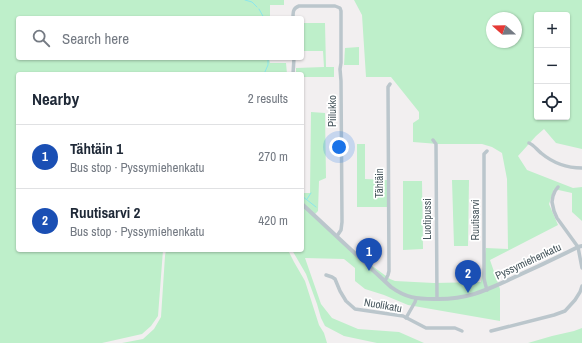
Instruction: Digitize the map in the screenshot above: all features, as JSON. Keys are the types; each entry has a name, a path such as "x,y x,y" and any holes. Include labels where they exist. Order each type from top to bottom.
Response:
{"street":[{"name":"Piilukko","path":"294,16 294,9 299,6 335,6 340,8 341,11 340,68 342,222 337,236"},
{"path":"293,72 294,60"},
{"name":"Tähtäin","path":"385,281 389,271 388,87 390,84"},
{"name":"Luotipussi","path":"433,140 436,144 437,300"},
{"path":"529,143 549,160 566,166 582,168"},
{"name":"Ruutisarvi","path":"487,151 484,154 484,278 488,290"},
{"path":"558,187 553,196 552,202 554,211 557,218 580,247 582,268"},
{"name":"Pyssymiehenkatu","path":"304,206 397,291 416,299 437,300 465,297 488,290 580,247"},
{"name":"Nuolikatu","path":"326,275 334,278 346,301 355,309 403,316 426,328 455,328 462,331"},
{"path":"492,331 564,311 575,300 582,286"},
{"name":"Nuolikatu","path":"406,318 416,299"}],"green space":[{"path":"0,0 284,0 284,5 270,5 270,16 16,16 16,60 269,60 270,63 286,63 287,72 16,72 16,252 163,252 158,316 151,326 142,334 102,343 0,343"},
{"path":"354,0 582,0 582,149 556,143 544,129 518,156 527,170 573,188 582,187 582,221 572,212 572,193 554,189 549,204 558,225 490,260 500,289 500,321 408,305 365,289 355,281 355,268 344,259 305,258 321,304 332,318 358,329 399,332 424,343 377,343 344,336 325,326 306,274 293,252 304,252 304,193 310,193 311,112 325,113 326,178 319,181 318,211 313,216 344,245 390,279 395,281 434,283 481,282 486,248 508,249 507,179 502,153 492,147 482,144 438,144 413,142 413,123 419,119 419,112 391,77 366,77 362,15"},
{"path":"304,23 325,23 326,67 334,67 334,77 304,77 304,72 296,72 296,68 324,67 323,51 304,51"},
{"path":"359,47 359,65 344,65 345,48"},
{"path":"357,144 365,144 365,179 387,180 388,207 357,207"},
{"path":"452,180 469,180 468,246 454,246"},
{"path":"403,181 422,181 423,249 403,250"},
{"path":"166,252 289,252 305,281 319,325 324,333 327,343 122,343 143,339 154,329 161,317"},
{"path":"582,328 582,343 528,343 574,331"}],"waterway":[{"path":"245,0 252,2 257,7"},
{"path":"259,9 263,16"},
{"path":"265,72 268,65 268,60"},
{"path":"307,199 311,193"},
{"path":"304,198 316,207"}],"place":[{"name":"Tähtäin 1","path":"369,271"},
{"name":"Ruutisarvi 2","path":"468,293"}]}
